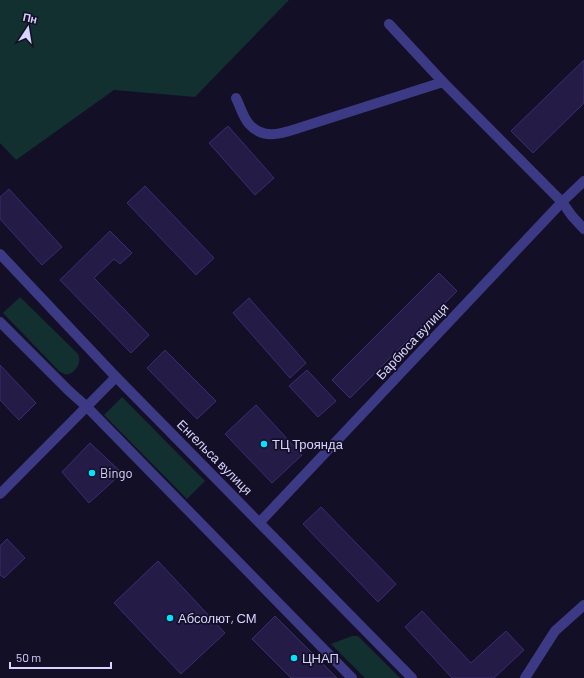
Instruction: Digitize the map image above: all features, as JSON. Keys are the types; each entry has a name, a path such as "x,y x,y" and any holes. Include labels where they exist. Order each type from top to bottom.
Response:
{"street":[{"path":"389,24 443,82 562,202 584,230"},
{"path":"236,98 249,123 259,132 270,135 283,133 443,82"},
{"name":"Барбюса вулиця","path":"260,522 584,180"},
{"name":"Енгельса вулиця","path":"0,254 116,377 412,678"},
{"path":"0,322 87,407 352,678"},
{"path":"0,494 116,377"},
{"path":"525,678 555,631 584,605"}],"green space":[{"path":"0,0 289,0 195,97 114,90 16,160 0,143"},
{"path":"20,297 78,354 79,361 74,371 64,374 59,371 3,313"},
{"path":"122,397 205,481 187,499 104,415"},
{"path":"352,636 358,636 400,678 365,678 331,644"}],"building":[{"path":"584,60 584,103 533,153 511,131"},
{"path":"228,126 274,178 255,195 209,143"},
{"path":"145,186 214,258 196,275 127,203"},
{"path":"9,189 62,247 42,265 0,219 0,197"},
{"path":"110,231 132,253 120,264 114,259 94,278 149,335 131,353 60,280"},
{"path":"439,273 457,291 350,398 332,380"},
{"path":"249,298 306,363 290,378 233,313"},
{"path":"165,350 216,401 197,419 147,368"},
{"path":"0,365 36,403 19,420 0,400"},
{"path":"307,370 336,401 318,417 289,386"},
{"name":"ТЦ Троянда","path":"256,405 302,455 272,483 225,434"},
{"name":"Bingo","path":"90,443 122,473 89,503 62,472"},
{"path":"321,507 396,584 378,602 303,524"},
{"path":"7,539 25,558 4,578 0,575 0,546"},
{"name":"Абсолют, СМ","path":"158,561 225,633 181,674 114,603"},
{"path":"422,611 471,663 506,631 524,650 494,678 452,678 405,627"},
{"name":"ЦНАП","path":"275,616 337,678 291,678 252,639"}],"place":[{"name":"ТЦ Троянда","path":"264,444"},
{"name":"Bingo","path":"92,473"},
{"name":"Абсолют, СМ","path":"170,618"},
{"name":"ЦНАП","path":"294,658"}]}
